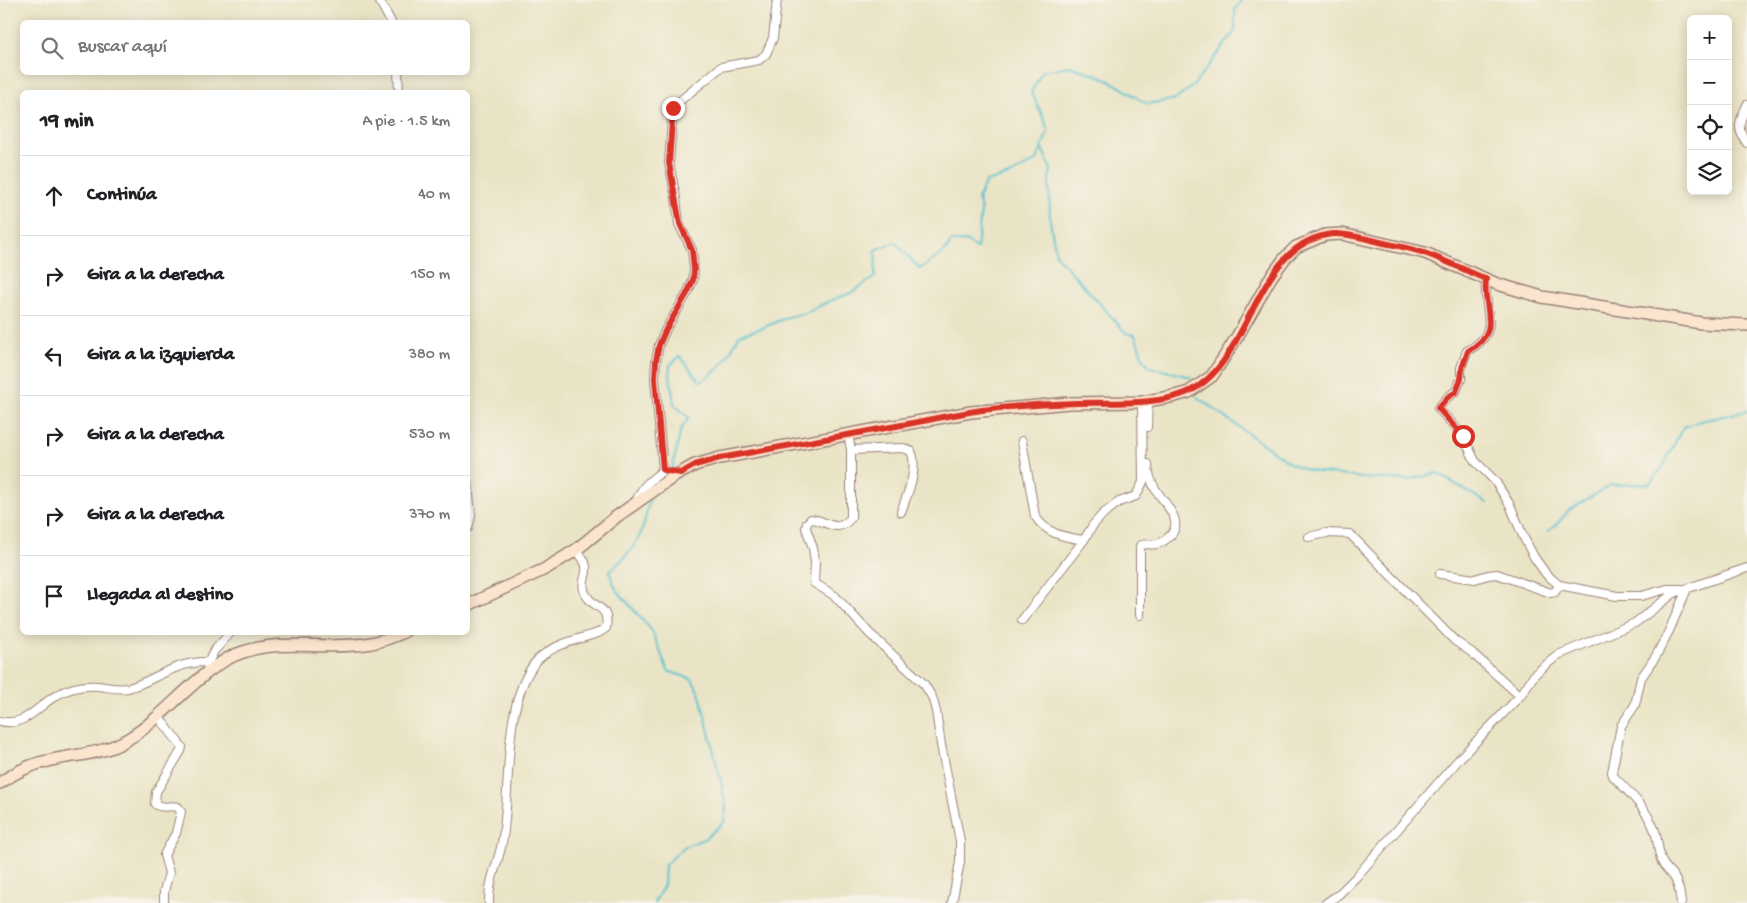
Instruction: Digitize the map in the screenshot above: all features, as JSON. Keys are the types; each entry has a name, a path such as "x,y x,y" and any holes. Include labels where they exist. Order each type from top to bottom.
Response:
{"main road":[{"path":"470,603 545,569 576,550 636,502 663,484 672,472 695,465 720,458 986,410 1069,403 1145,401 1189,392 1212,376 1237,337 1271,276 1285,258 1296,247 1325,235 1359,237 1425,253 1486,279 1521,292 1542,297 1701,323 1747,325"},
{"path":"0,783 34,765 96,752 129,739 158,716 208,667 243,652 280,645 332,646 372,643 395,635"}],"street":[{"path":"379,0 390,20"},
{"path":"636,502 642,488 648,481 672,472 655,379 656,361 659,345 666,329 688,292 693,280 694,270 692,250 680,224 669,163 673,108 680,100 721,67 759,60 766,54 774,38 777,0"},
{"path":"398,75 399,90"},
{"path":"1747,105 1739,128 1747,142"},
{"path":"1486,279 1485,289 1489,314 1488,333 1477,346 1468,351 1456,392 1448,397 1438,408 1463,436 1475,461 1495,481 1510,505 1534,557 1546,574 1559,585 1617,596 1641,596 1668,589 1687,589"},
{"path":"1022,620 1103,514 1119,502 1136,496 1143,482 1145,401"},
{"path":"1140,615 1140,546 1144,544 1152,546 1163,542 1172,535 1176,521 1171,510 1155,489 1148,473 1145,401"},
{"path":"848,434 852,450 852,510 846,524 840,526 832,526 817,520 807,522 806,528 813,548 815,562 814,583 835,596 869,633 924,684 932,696 960,840 960,862 952,903"},
{"path":"1022,441 1034,516 1050,532 1084,540"},
{"path":"852,450 903,448 911,451 913,469 902,512"},
{"path":"470,505 470,520"},
{"path":"1309,537 1326,533 1350,534 1455,641 1471,652 1520,696"},
{"path":"489,903 488,890 502,843 514,715 521,687 535,664 548,651 606,628 605,611 590,600 586,594 584,587 586,563 576,550"},
{"path":"1326,903 1338,895 1460,758 1520,696 1535,674 1558,655 1635,623 1674,593 1747,568"},
{"path":"1440,574 1475,579 1488,574 1497,574 1551,593 1555,592 1559,585"},
{"path":"1681,903 1678,885 1660,856 1655,832 1648,816 1639,803 1613,776 1612,772 1620,726 1635,706 1641,678 1656,656 1669,631 1687,589"},
{"path":"0,721 18,722 29,717 56,696 74,688 89,686 116,689 129,688 190,663 208,667 219,644 228,635"},
{"path":"158,716 182,747 156,792 154,800 155,804 161,808 174,806 178,807 181,812 176,833 164,855 169,872 164,891 164,903"}],"waterway":[{"path":"671,474 681,429 689,418 674,404 670,365 680,356 700,382 724,362 739,335 788,317 808,312 851,293 875,277 876,250 895,242 920,269 942,254 951,242 966,241 977,249 981,210 978,198 986,182 1012,174 1037,160 1048,132 1045,121 1031,92 1043,71 1069,66 1100,76 1147,104 1176,99 1193,86 1235,31 1235,10 1241,0"},
{"path":"1042,148 1051,170 1049,178 1050,221 1056,255 1126,333 1135,335 1143,358 1150,367 1191,377"},
{"path":"1197,397 1291,464 1310,471 1361,478 1409,480 1437,473 1487,503"},
{"path":"1548,531 1569,510 1611,485 1649,484 1662,468 1683,427 1747,411"},
{"path":"650,499 638,540 625,557 609,572 616,589 652,631 668,671 692,679 700,695 726,807 724,822 706,838 684,847 665,865 664,885 654,903"}],"route":[{"path":"673,108 669,163 678,217 692,250 694,270 693,280 688,292 666,329 659,345 656,361 655,379 663,470 681,473 695,465 720,458 962,413 1010,407 1069,403 1142,402 1189,392 1212,376 1237,337 1271,276 1285,258 1296,247 1310,240 1333,234 1359,237 1425,253 1486,279 1485,289 1489,314 1488,333 1477,346 1468,351 1456,392 1448,397 1438,408 1463,436"}]}
